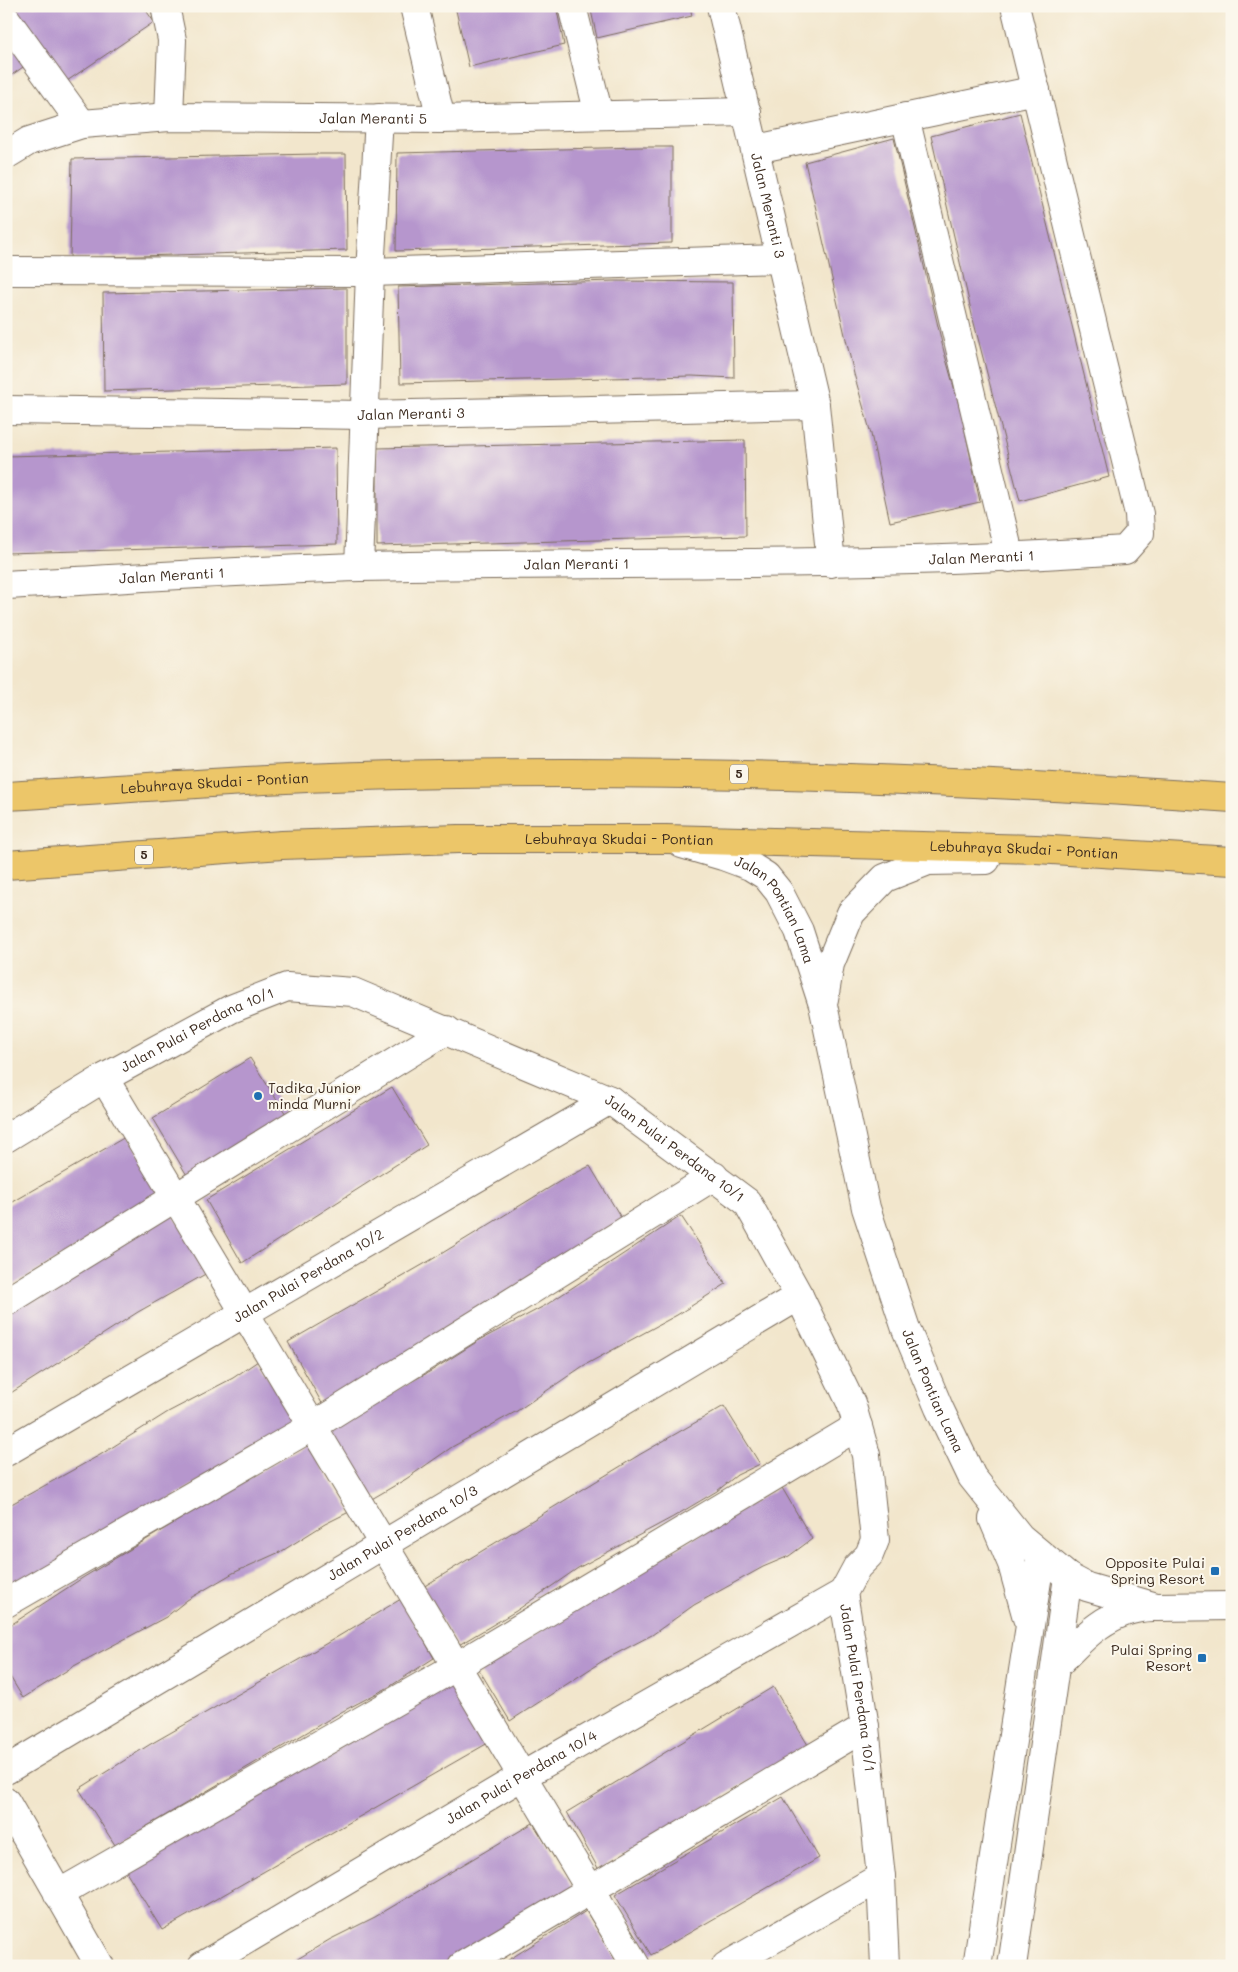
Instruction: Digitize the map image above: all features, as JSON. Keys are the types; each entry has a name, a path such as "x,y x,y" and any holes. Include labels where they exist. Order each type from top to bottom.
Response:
{"highway":[{"name":"Lebuhraya Skudai - Pontian","path":"6,796 363,776 705,773 1073,787 1232,798"},
{"name":"Lebuhraya Skudai - Pontian","path":"6,865 282,845 458,839 666,839 1036,849 1232,861"},
{"path":"6,846 282,845"}],"street":[{"path":"165,6 172,40 169,117"},
{"path":"414,6 441,119"},
{"path":"572,6 599,116"},
{"name":"Jalan Meranti 3","path":"721,6 756,149 814,405 832,563"},
{"path":"756,149 1036,90 1015,6"},
{"path":"6,19 82,124"},
{"name":"Jalan Meranti 1","path":"6,586 359,567 832,563 1010,558 1125,550 1140,534 1139,514 1036,90"},
{"name":"Jalan Meranti 5","path":"6,155 29,141 82,124 169,117 441,119 747,112"},
{"path":"905,117 1010,558"},
{"path":"359,567 370,272 379,118"},
{"path":"6,272 370,272 781,259"},
{"name":"Jalan Meranti 3","path":"6,410 365,415 814,405"},
{"name":"Jalan Pontian Lama","path":"666,839 723,856 750,866 766,876 779,892 799,931 823,1005 866,1208 906,1329 939,1408 972,1477 1020,1538 1068,1576 1087,1587 1156,1607 1232,1606"},
{"name":"Jalan Pontian Lama","path":"823,1005 830,964 851,913 885,878 928,861 1168,857"},
{"name":"Jalan Pulai Perdana 10/1","path":"6,1138 104,1078 231,1009 287,987 353,992 610,1100 747,1202 799,1296 851,1403 866,1454 875,1540 869,1555 856,1567 843,1593 865,1727 881,1877 885,1966"},
{"path":"6,1302 175,1196 447,1030"},
{"path":"104,1078 524,1775 636,1966"},
{"name":"Jalan Pulai Perdana 10/2","path":"6,1452 610,1100"},
{"path":"6,1603 312,1426 714,1176"},
{"name":"Jalan Pulai Perdana 10/3","path":"6,1770 799,1296"},
{"path":"58,1894 457,1666 858,1426"},
{"path":"972,1477 1004,1541 1030,1629"},
{"path":"977,1966 1041,1555"},
{"path":"1012,1966 1068,1576"},
{"name":"Jalan Pulai Perdana 10/4","path":"202,1966 524,1775 843,1593"},
{"path":"1056,1665 1097,1625 1125,1612 1156,1607"},
{"path":"462,1966 865,1727"},
{"path":"6,1802 100,1966"},
{"path":"726,1966 881,1877"}],"building":[{"path":"11,6 143,6 154,22 64,83"},
{"path":"455,6 556,6 564,45 469,67"},
{"path":"590,6 690,6 692,16 597,38"},
{"path":"6,36 26,65 6,79"},
{"path":"1020,113 1109,477 1020,501 973,319 931,136"},
{"path":"894,138 944,352 961,412 980,502 890,522 871,434 854,374 805,162"},
{"path":"672,147 672,243 396,251 397,153"},
{"path":"346,154 347,250 70,258 72,159"},
{"path":"614,281 733,282 734,378 692,376 400,383 398,287"},
{"path":"347,288 347,384 104,391 103,293"},
{"path":"745,440 746,536 377,546 377,448"},
{"path":"336,448 337,544 6,553 6,456"},
{"path":"250,1058 289,1119 188,1177 153,1118"},
{"path":"392,1087 427,1145 242,1263 206,1200"},
{"path":"127,1136 164,1196 6,1289 6,1206"},
{"path":"590,1166 623,1221 324,1407 288,1342 431,1260 562,1180"},
{"path":"169,1208 209,1272 138,1312 6,1396 6,1312"},
{"path":"681,1216 726,1284 677,1315 583,1366 517,1411 452,1447 406,1479 370,1500 328,1431 388,1394 431,1371 478,1341 546,1305"},
{"path":"258,1361 298,1422 6,1597 6,1507 100,1455 168,1412 233,1378"},
{"path":"724,1406 760,1464 737,1475 717,1491 673,1517 578,1568 516,1611 457,1646 423,1587 639,1455"},
{"path":"306,1444 351,1511 325,1524 282,1551 233,1573 187,1600 166,1617 74,1666 23,1698 6,1670 6,1628 84,1577"},
{"path":"781,1486 812,1539 789,1556 763,1567 694,1605 652,1635 604,1660 510,1721 478,1668"},
{"path":"401,1599 434,1658 389,1687 343,1711 115,1845 79,1789 149,1745"},
{"path":"450,1680 488,1743 162,1930 126,1871 176,1839"},
{"path":"773,1687 808,1745 599,1870 567,1812"},
{"path":"783,1797 819,1858 651,1955 615,1895"},
{"path":"533,1823 574,1889 481,1945 444,1966 286,1966 329,1940 375,1917"},
{"path":"586,1911 619,1966 499,1966 562,1926"}],"place":[{"name":"Tadika Junior minda Murni","path":"258,1096"},
{"name":"Opposite Pulai Spring Resort","path":"1215,1571"},
{"name":"Pulai Spring Resort","path":"1202,1658"}]}
